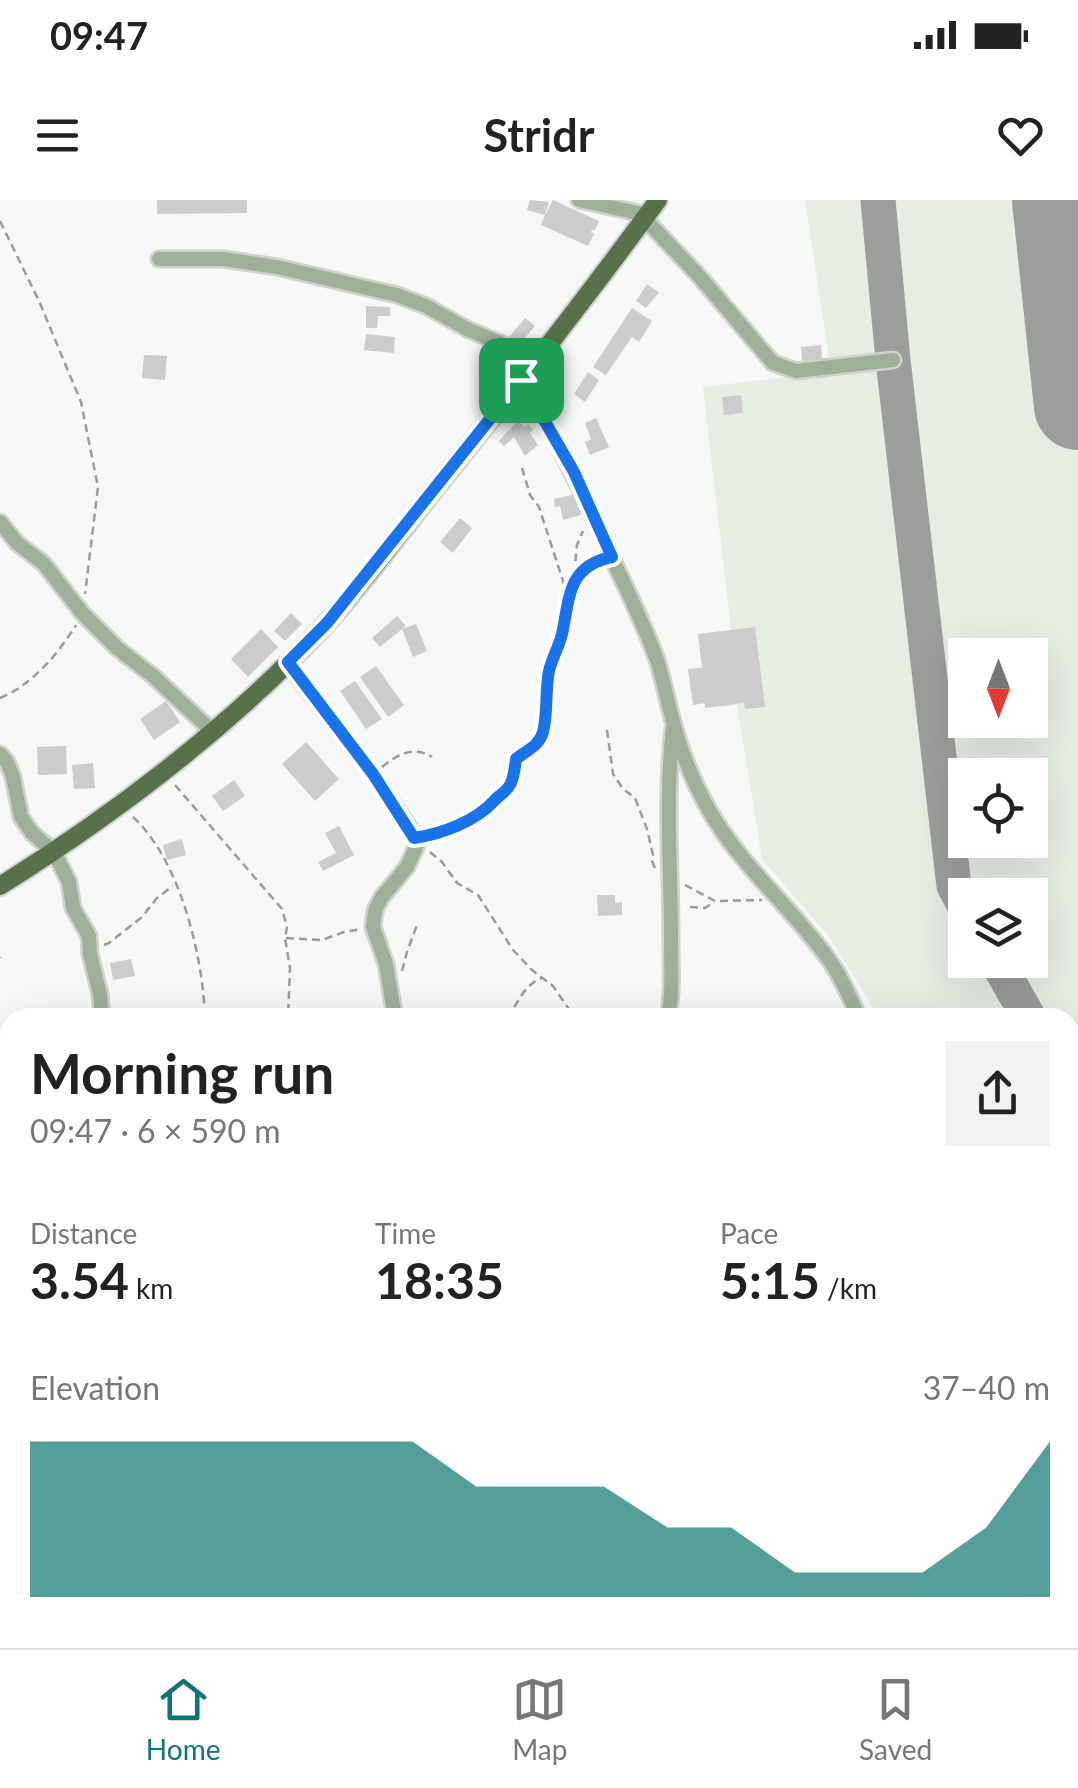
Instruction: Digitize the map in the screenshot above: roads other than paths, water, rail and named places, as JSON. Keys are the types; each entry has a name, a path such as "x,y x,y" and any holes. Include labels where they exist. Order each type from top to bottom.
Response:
{"main road":[{"path":"0,886 164,773 327,623 650,211"}],"street":[{"path":"579,200 650,211 773,363 796,370 893,360"},
{"path":"160,259 224,260 277,267 397,296 508,346 526,374 592,512 657,660 673,722 696,784 717,824 749,868 830,962 855,1008"},
{"path":"0,522 17,543 44,564 83,614 117,648 212,732"},
{"path":"288,662 373,774 416,841 407,867 376,908 374,927 386,964 393,1008"},
{"path":"669,1008 673,722"},
{"path":"0,754 8,762 13,777 21,818 54,852 68,882 74,908 89,936 101,1008"}]}
